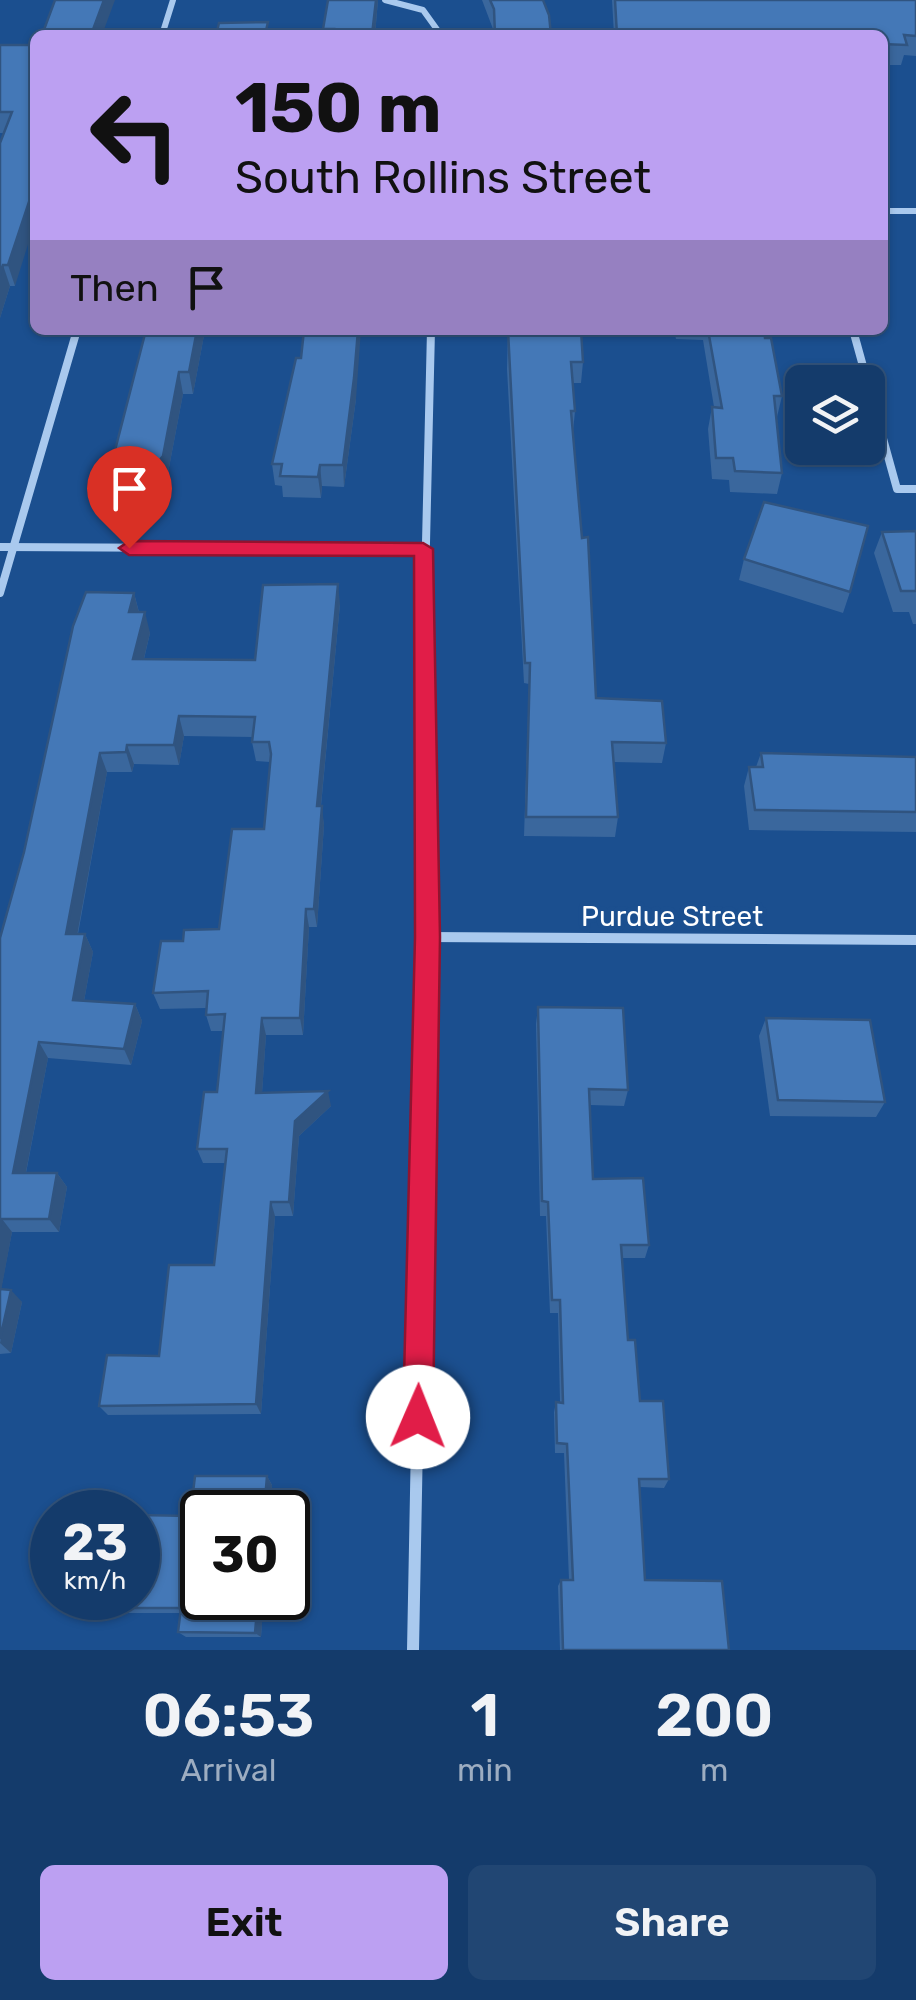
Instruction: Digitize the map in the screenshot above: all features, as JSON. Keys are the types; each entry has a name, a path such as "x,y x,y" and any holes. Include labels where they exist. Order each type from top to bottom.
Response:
{"street":[{"path":"164,30 173,0"},
{"path":"385,0 423,10 437,30"},
{"path":"888,211 916,211"},
{"path":"0,593 75,335"},
{"path":"413,1650 428,937 423,549 431,335"},
{"path":"854,335 898,489 916,489"},
{"path":"0,548 423,549"},
{"name":"Purdue Street","path":"428,937 916,940"}],"building":[{"path":"55,0 104,0 93,30 44,30"},
{"path":"328,0 376,0 373,30 323,29"},
{"path":"490,0 543,0 550,30 495,30"},
{"path":"615,0 916,0 916,36 904,35 907,45 888,44 888,30 617,30"},
{"path":"268,22 266,30 217,30 219,23"},
{"path":"0,45 30,45 30,199 8,265 3,265 0,275 0,143 12,112 0,112"},
{"path":"145,335 196,335 189,372 179,372 163,456 157,463 112,462"},
{"path":"303,335 358,335 343,465 320,465 318,477 280,476 282,464 272,464 296,358 301,358"},
{"path":"508,335 581,335 583,362 571,362 575,411 571,411 582,538 588,537 596,698 662,701 666,743 612,742 618,817 526,817 530,663 525,663"},
{"path":"709,335 771,338 782,396 774,396 782,473 735,471 733,458 716,458 712,407 722,408"},
{"path":"764,502 868,526 850,592 744,559"},
{"path":"916,531 916,591 901,591 882,532"},
{"path":"338,584 317,806 322,806 314,909 306,909 300,1018 262,1018 256,1093 328,1091 295,1121 289,1202 271,1202 256,1404 99,1406 107,1355 159,1356 169,1265 214,1265 227,1149 197,1149 204,1092 217,1092 225,1014 206,1015 208,991 153,993 161,941 183,941 184,930 219,929 232,829 264,829 271,754 269,742 252,742 255,717 179,716 174,745 127,745 126,752 100,753 66,934 85,934 73,1000 135,1004 124,1049 39,1042 13,1173 57,1173 49,1219 2,1219 0,1227 0,938 24,852 73,626 86,592 134,593 129,612 145,612 133,659 255,660 263,585"},
{"path":"761,753 916,757 916,812 755,810 749,767 763,767"},
{"path":"538,1007 623,1008 628,1090 589,1089 593,1179 643,1178 649,1245 621,1245 628,1340 635,1340 640,1401 663,1401 669,1479 639,1479 645,1580 722,1581 729,1650 563,1650 561,1580 573,1580 567,1444 557,1443 556,1402 563,1403 560,1300 552,1300 548,1202 542,1201"},
{"path":"766,1018 870,1020 885,1102 778,1100"},
{"path":"0,1289 11,1290 0,1339"},
{"path":"195,1476 267,1476 266,1490 193,1490"},
{"path":"160,1515 180,1516 180,1608 160,1608"},
{"path":"180,1616 180,1620 256,1620 255,1633 178,1632"}],"route":[{"path":"129,548 423,549 428,937 418,1417"}]}
